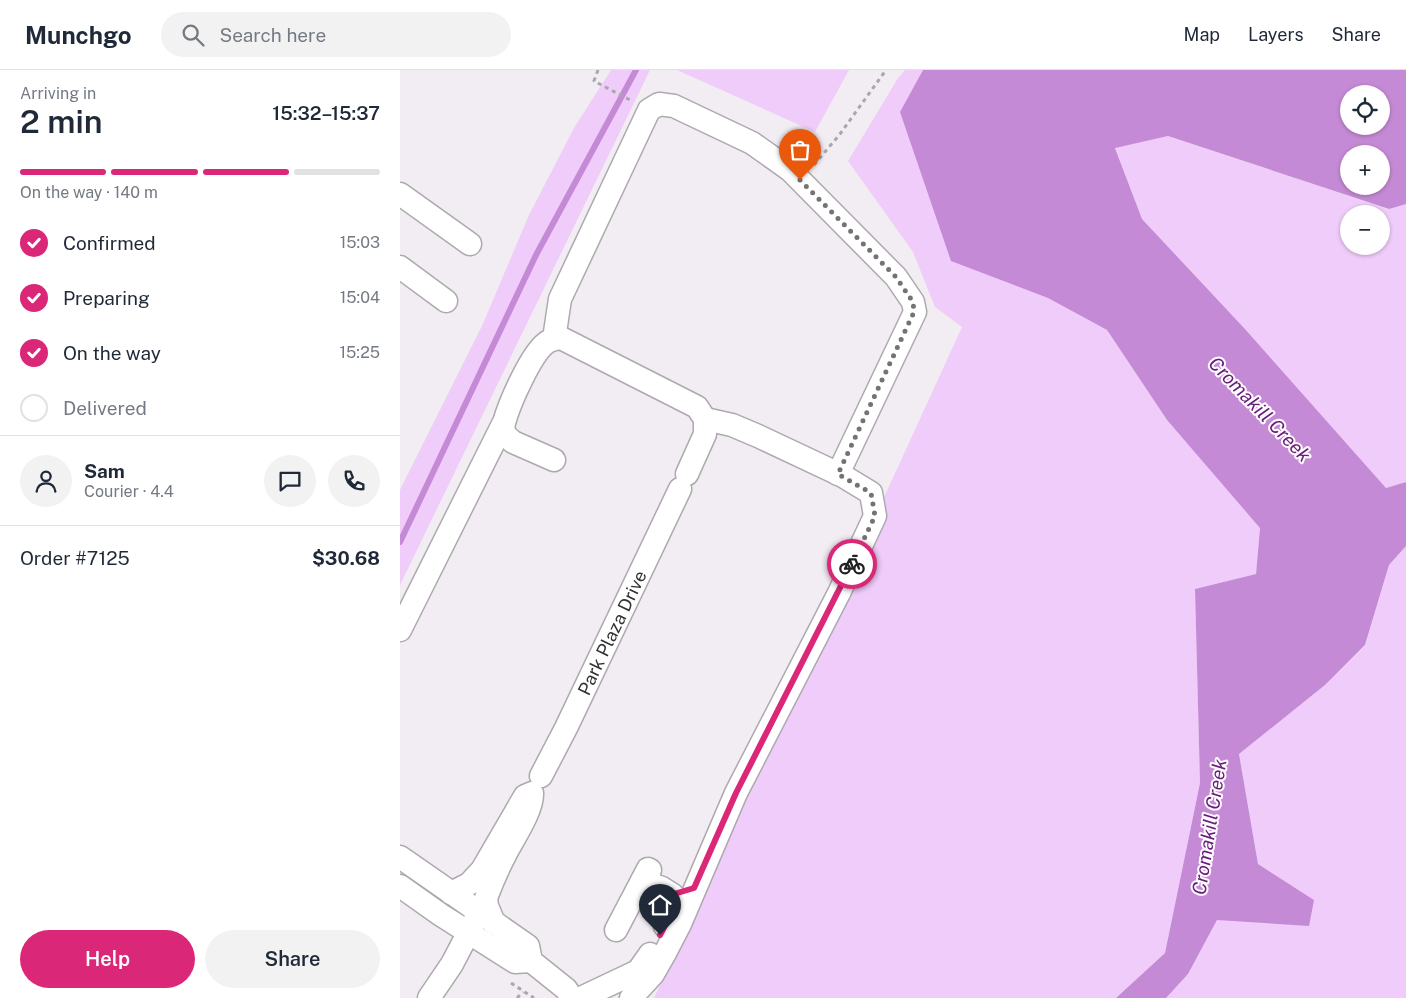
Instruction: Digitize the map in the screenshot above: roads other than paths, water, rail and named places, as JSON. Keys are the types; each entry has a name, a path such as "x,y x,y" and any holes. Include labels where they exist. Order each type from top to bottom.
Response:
{"street":[{"path":"554,339 560,299 649,110 659,104 674,106 700,118 752,143 790,170 896,277 913,302 914,312 838,474"},
{"path":"400,194 470,244"},
{"path":"400,266 446,301"},
{"path":"400,630 503,424 520,382 538,350 546,342 554,339 561,338 683,399 697,407 706,419 732,425 838,474 871,493 875,516 839,593 652,951 638,971 581,998"},
{"name":"Park Plaza Drive","path":"541,776 706,434 706,419"},
{"path":"503,424 504,434 513,442 554,460"},
{"path":"451,893 469,884 482,870 525,796 532,793 529,809 506,852 486,898 487,918"},
{"path":"400,857 528,946 532,961 566,989 572,998"},
{"path":"616,930 645,875 684,891"},
{"path":"400,886 515,962 532,961"},
{"path":"631,998 653,974 680,924 684,891"},
{"path":"429,998 452,964 469,933 487,918"}],"water":[{"name":"Cromakill Creek","path":"923,70 1406,70 1406,204 1390,209 1390,205 1377,205 1347,195 1390,195 1390,145 1340,145 1340,193 1168,136 1115,148 1142,219 1245,329 1386,488 1406,482 1406,546 1389,565 1365,645 1325,685 1239,754 1258,864 1314,900 1309,926 1217,920 1188,974 1166,998 1116,998 1165,953 1200,783 1195,589 1256,574 1260,528 1167,420 1107,330 1048,298 951,261 900,112"}],"waterway":[{"path":"400,542 536,255 636,70"}]}
